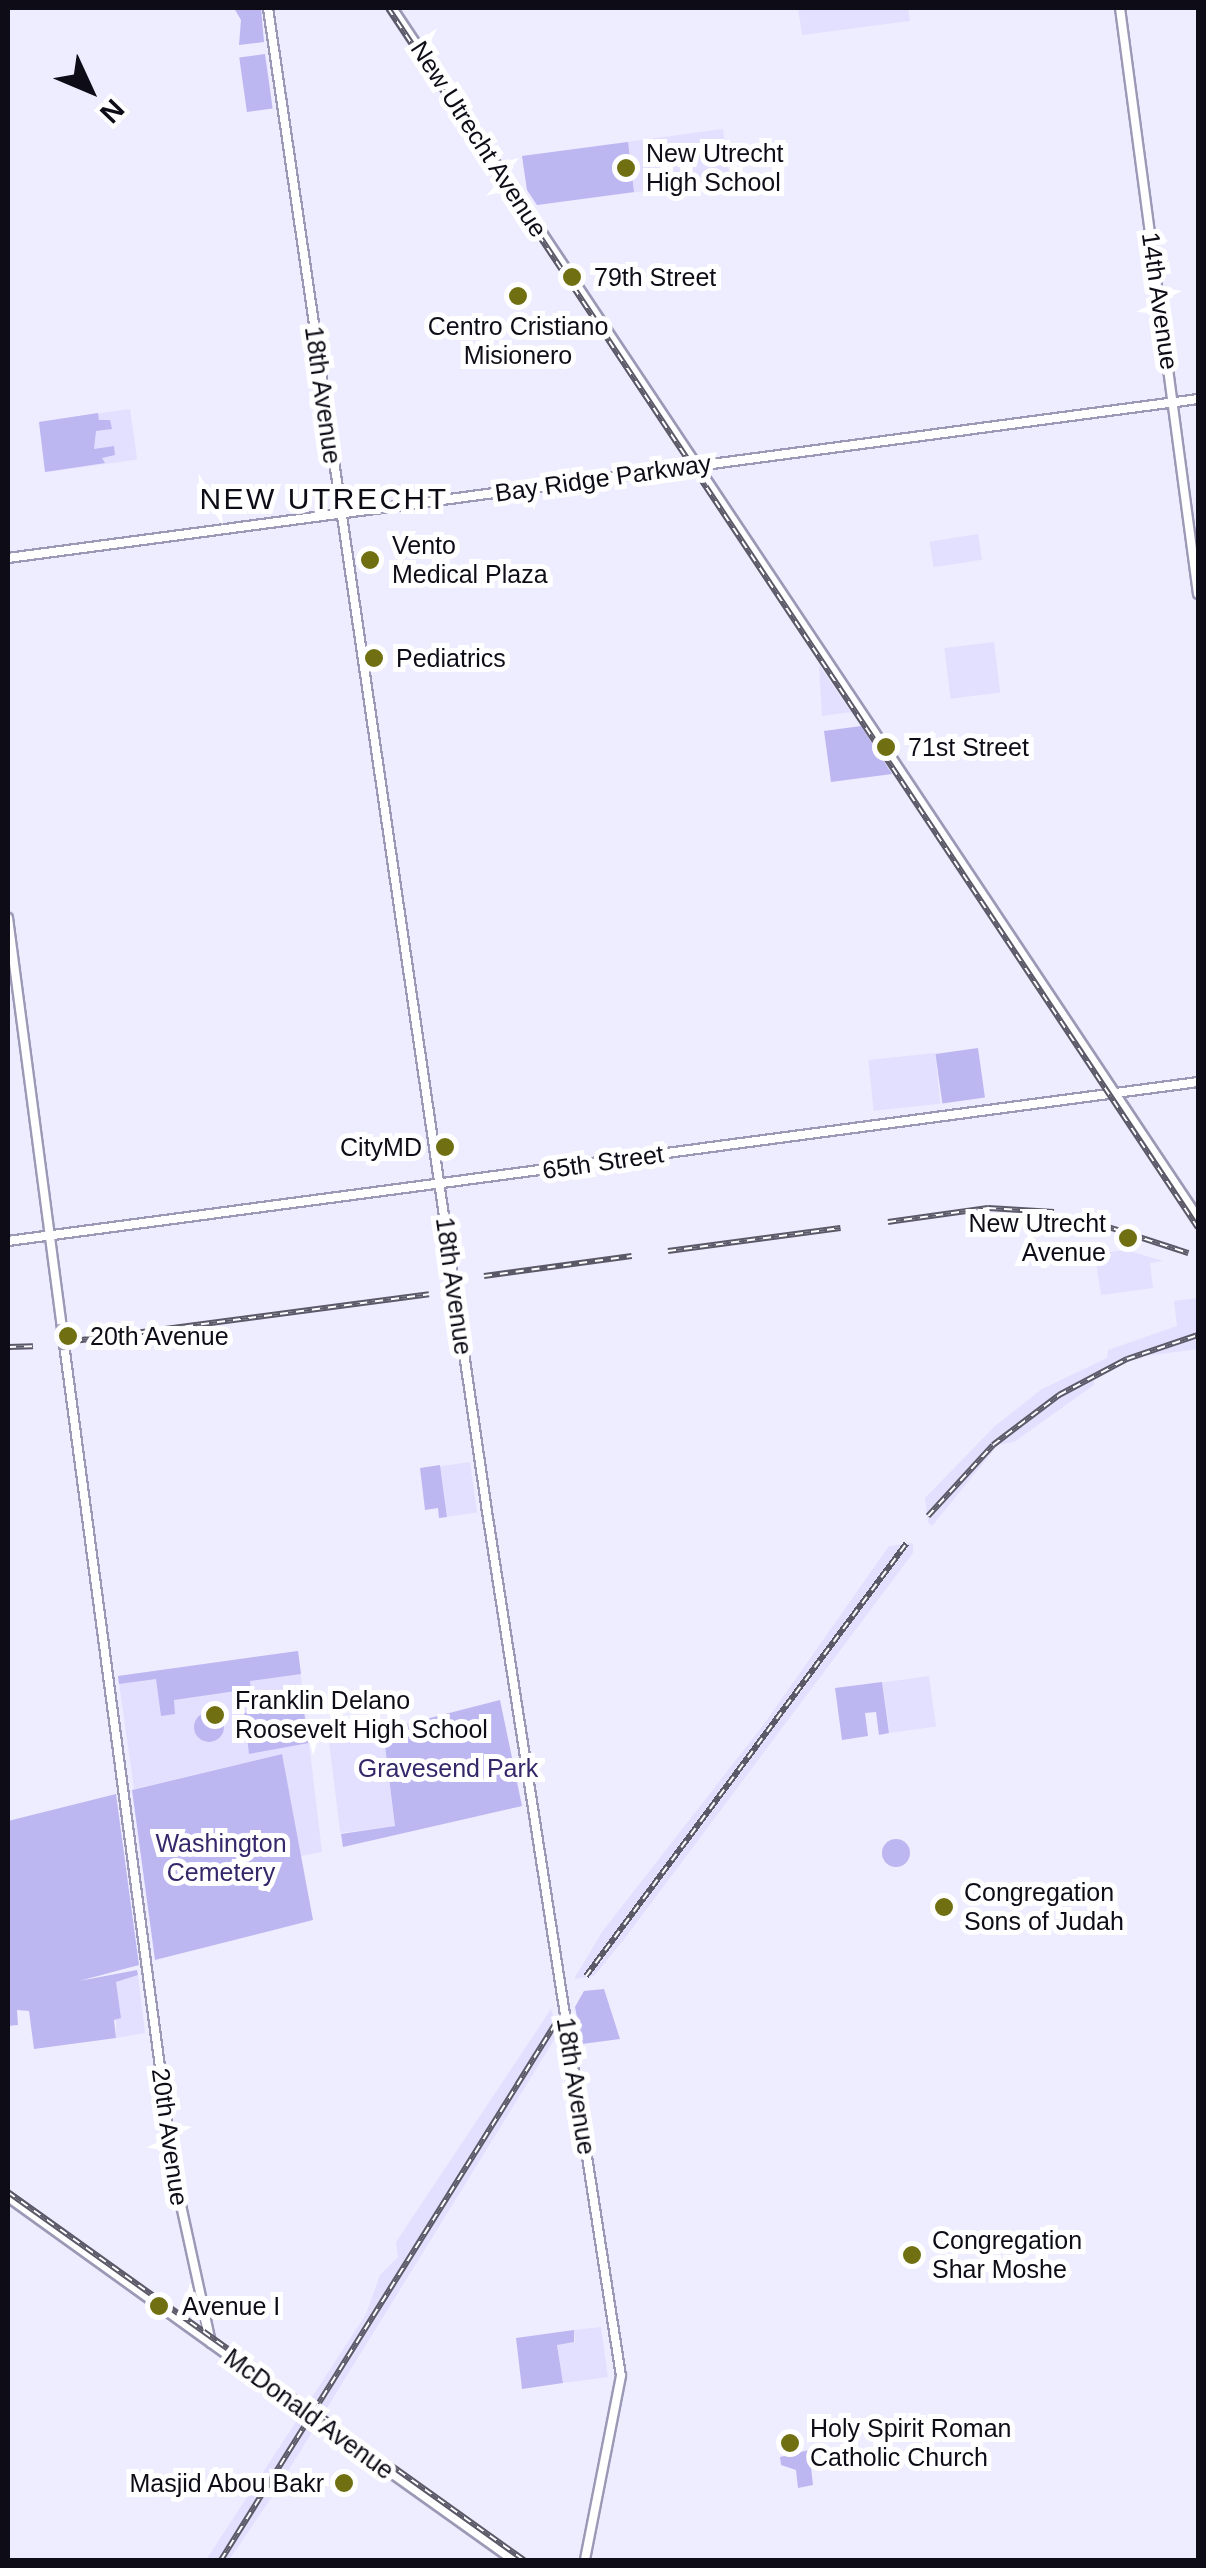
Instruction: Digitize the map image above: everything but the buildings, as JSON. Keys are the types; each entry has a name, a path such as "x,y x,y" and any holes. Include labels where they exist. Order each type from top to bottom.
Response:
{"street":[{"name":"18th Avenue","path":"268,8 439,1184 621,2376 586,2560"},
{"name":"New Utrecht Avenue","path":"392,8 1198,1218"},
{"name":"14th Avenue","path":"1120,8 1198,594"},
{"name":"Bay Ridge Parkway","path":"8,558 1198,399"},
{"name":"20th Avenue","path":"8,918 174,2173 211,2343"},
{"name":"65th Street","path":"8,1241 1198,1082"},
{"name":"McDonald Avenue","path":"8,2197 513,2560"}],"shaded area":[{"path":"798,8 908,8 910,21 802,35"},
{"name":"New Utrecht High School","path":"723,129 730,180 537,205 527,190 522,156"},
{"path":"130,409 137,460 46,472 39,422"},
{"path":"978,534 982,560 934,567 930,542"},
{"path":"994,642 1000,693 951,699 944,648"},
{"path":"819,665 851,712 822,716"},
{"path":"935,1053 940,1104 874,1111 868,1060"},
{"path":"1126,1250 1163,1261 1150,1263 1153,1288 1101,1295 1095,1254"},
{"path":"1198,1298 1198,1349 1138,1357 1094,1377 1094,1385 1014,1442 998,1445 932,1526 928,1522 925,1498 995,1426 1042,1389 1107,1358 1108,1350 1177,1326 1174,1301"},
{"path":"470,1462 477,1513 447,1517 440,1466"},
{"path":"913,1543 913,1553 625,1938 594,1976 574,1979 602,1932 764,1724 889,1546"},
{"name":"Franklin Delano Roosevelt High School","path":"298,1651 322,1852 301,1856 281,1754 134,1789 118,1676"},
{"path":"929,1676 936,1727 890,1733 882,1683"},
{"path":"383,1730 395,1826 340,1833 328,1737"},
{"path":"138,1975 145,2033 116,2038 116,1981"},
{"path":"551,2009 559,2032 272,2497 229,2560 206,2560 366,2314 380,2275 398,2257 396,2242"},
{"path":"601,2327 608,2377 563,2383 557,2344 575,2342 574,2330"}],"green space":[{"path":"234,8 261,8 264,42 239,45 241,20"},
{"path":"265,54 273,108 247,112 239,58"},
{"path":"628,142 634,192 537,205 527,190 522,156"},
{"path":"98,413 99,420 110,420 112,429 96,431 94,449 114,446 115,455 102,458 105,463 45,472 39,422"},
{"path":"861,726 892,774 831,782 824,731"},
{"path":"978,1048 985,1098 942,1103 935,1054"},
{"path":"440,1465 447,1517 439,1518 438,1508 425,1510 420,1468"},
{"path":"298,1651 301,1674 250,1681 252,1702 238,1704 236,1691 174,1700 175,1714 161,1716 156,1679 119,1684 118,1676"},
{"path":"882,1682 889,1733 879,1735 876,1712 865,1713 868,1736 842,1740 835,1688"},
{"name":"Gravesend Park","path":"500,1700 522,1806 343,1847 341,1834 395,1826 383,1730"},
{"path":"303,1707 309,1743 249,1754 244,1713"},
{"path":"209,1712 220,1716 224,1727 220,1738 209,1742 198,1738 194,1727 198,1716"},
{"name":"Washington Cemetery","path":"282,1754 313,1920 155,1960 132,1790"},
{"name":"Washington Cemetery","path":"116,1794 139,1965 79,1981 137,1970 138,1975 116,1982 121,2018 114,2020 116,2038 34,2049 29,2011 17,2010 18,2025 8,2026 8,1821"},
{"path":"896,1839 906,1843 910,1853 906,1863 896,1867 886,1863 882,1853 886,1843"},
{"path":"604,1989 620,2039 582,2044 575,2007 584,1991"},
{"path":"574,2330 574,2342 557,2345 563,2383 522,2389 516,2338"},
{"path":"809,2450 813,2485 798,2488 796,2470 781,2465 780,2457"}],"railway":[{"path":"388,8 1198,1228"},
{"path":"888,1222 988,1208 1054,1212"},
{"path":"1099,1224 1188,1253"},
{"path":"668,1251 840,1228"},
{"path":"484,1276 632,1256"},
{"path":"74,1341 429,1294"},
{"path":"928,1516 993,1445 1059,1395 1127,1359 1198,1335"},
{"path":"8,1347 33,1346"},
{"path":"586,1976 906,1544"},
{"path":"221,2560 557,2021"},
{"path":"8,2192 524,2560"}],"place":[{"name":"New Utrecht High School","path":"626,168"},
{"name":"79th Street","path":"572,277"},
{"name":"Centro Cristiano Misionero","path":"518,296"},
{"name":"Vento Medical Plaza","path":"370,560"},
{"name":"Pediatrics","path":"374,658"},
{"name":"71st Street","path":"886,747"},
{"name":"CityMD","path":"445,1147"},
{"name":"New Utrecht Avenue","path":"1128,1238"},
{"name":"20th Avenue","path":"68,1336"},
{"name":"Franklin Delano Roosevelt High School","path":"215,1715"},
{"name":"Congregation Sons of Judah","path":"944,1907"},
{"name":"Congregation Shar Moshe","path":"912,2255"},
{"name":"Avenue I","path":"159,2306"},
{"name":"Holy Spirit Roman Catholic Church","path":"790,2443"},
{"name":"Masjid Abou Bakr","path":"344,2483"}],"district":[{"name":"NEW UTRECHT","path":"324,499"}]}
